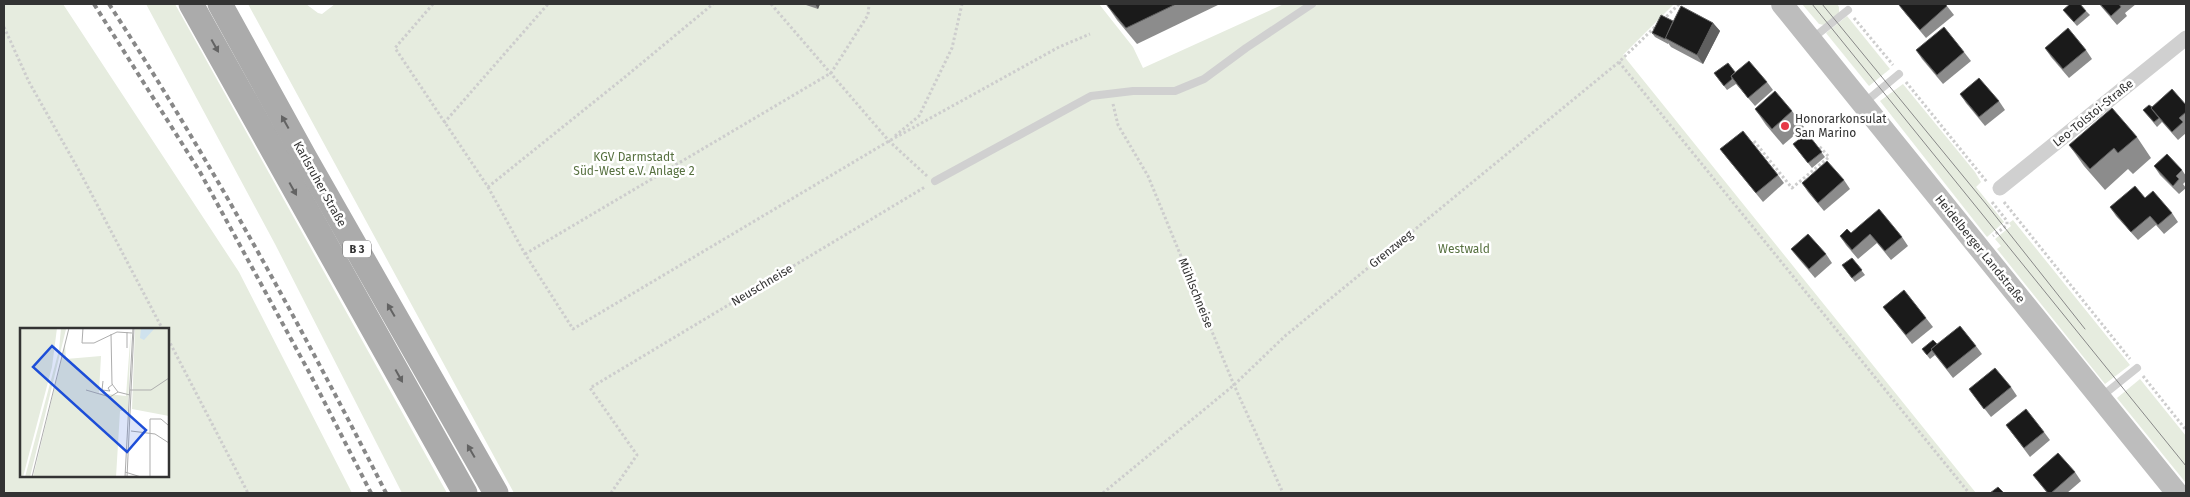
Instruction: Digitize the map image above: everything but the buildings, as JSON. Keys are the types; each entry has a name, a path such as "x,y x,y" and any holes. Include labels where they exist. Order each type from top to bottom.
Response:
{"main road":[{"name":"Karlsruher Straße","path":"191,4 464,493"},
{"name":"Karlsruher Straße","path":"220,4 305,158 496,493"}],"street":[{"name":"Heidelberger Landstraße","path":"1782,4 2178,493"},
{"name":"Leo-Tolstoi-Straße","path":"1995,193 2186,38"}],"lane":[{"path":"935,181 1092,96 1110,93 1175,91 1204,79 1246,48 1312,4"},
{"path":"1811,40 1848,10"},
{"path":"1863,104 1899,74"},
{"path":"2100,398 2137,368"}],"path":[{"path":"434,4 395,48 444,124 488,187 525,254 573,329 889,141 1059,47 1090,34"},
{"path":"444,124 548,4"},
{"path":"488,187 625,78 713,4"},
{"path":"771,4 889,141 924,174 935,181"},
{"path":"525,254 831,73 868,15 869,4"},
{"path":"889,141 919,116 952,48 962,4"},
{"name":"Grenzweg","path":"1103,493 1234,386 1285,336 1619,62 1679,4"},
{"path":"1848,10 2186,430"},
{"path":"4,27 29,82 81,174 162,328"},
{"path":"1619,62 1969,493"},
{"name":"Mühlschneise","path":"1110,93 1118,125 1148,176 1234,386 1283,493"},
{"path":"1754,141 1792,188 1829,157 1819,146"},
{"name":"Neuschneise","path":"611,493 637,455 590,388 935,181"},
{"path":"1979,247 2007,225 1995,193"},
{"path":"169,341 248,493"}],"green space":[{"path":"4,4 63,4 239,272 352,493 4,493"},
{"path":"146,4 175,4 447,493 402,493 275,244"},
{"name":"Westwald","path":"248,4 306,4 322,14 335,4 1099,4 1133,47 1143,68 1284,4 1674,4 1623,55 1976,493 514,493"},
{"path":"1802,4 1837,4 1839,13 1824,25 1819,24"},
{"path":"1847,16 1890,69 1869,86 1826,33"},
{"path":"1903,84 1975,172 1981,182 1976,187 2004,222 1987,237 1880,101"},
{"path":"2013,220 2130,365 2105,384 1997,249 2001,246 1995,239 2011,226 2009,223"},
{"path":"2140,379 2186,436 2186,483 2117,398"}],"tram line":[{"path":"1812,4 2186,466"},
{"path":"1822,4 1986,204 2085,329"}],"railway":[{"path":"94,4 200,172 309,372 371,493"},
{"path":"109,4 147,63 254,245 386,493"}],"place":[{"name":"Honorarkonsulat San Marino","path":"1785,126"}],"park label":[{"name":"KGV Darmstadt Süd-West e.V. Anlage 2","path":"634,164"}]}
